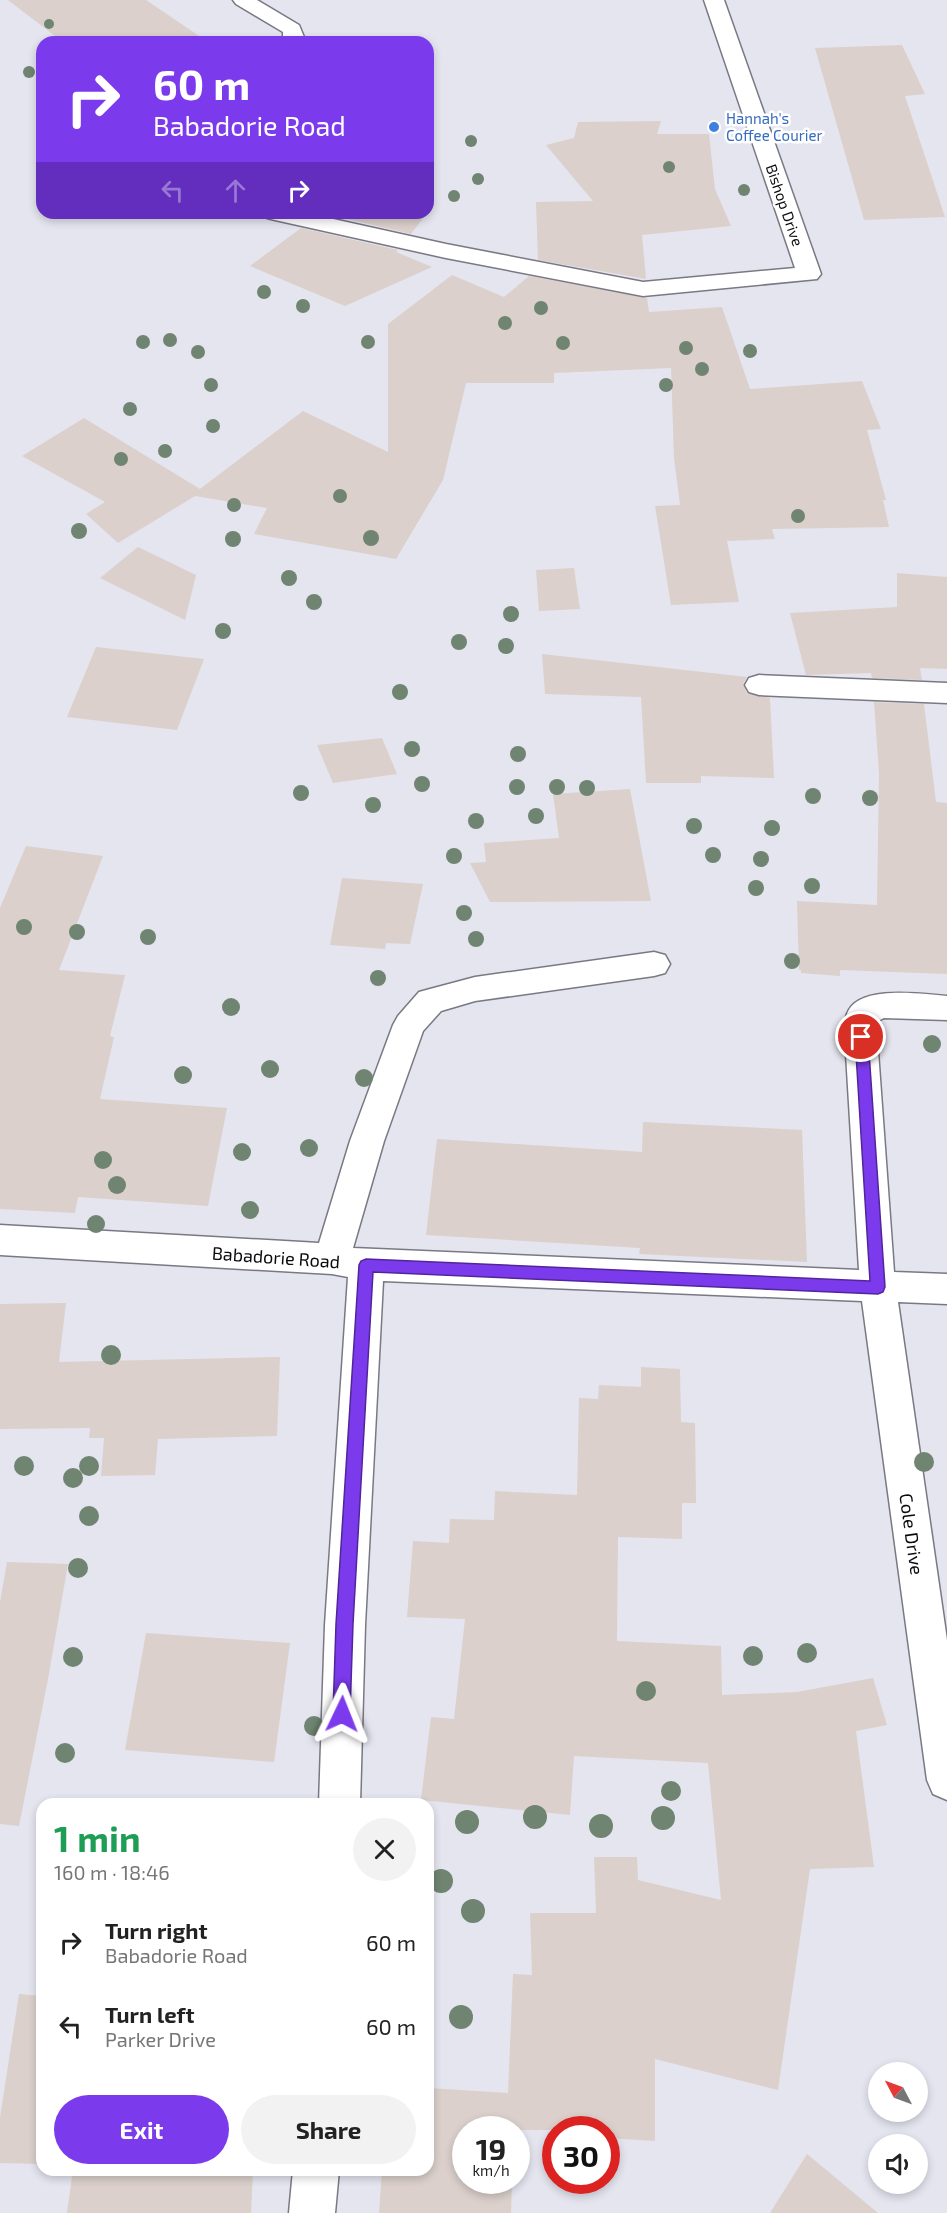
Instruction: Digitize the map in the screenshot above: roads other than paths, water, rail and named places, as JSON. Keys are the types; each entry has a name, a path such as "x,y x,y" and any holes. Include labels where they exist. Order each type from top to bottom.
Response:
{"street":[{"path":"243,0 292,28 294,36"},
{"name":"Bishop Drive","path":"302,219 446,251 643,290 809,274 714,0"},
{"path":"759,685 947,693"},
{"path":"339,1798 345,1624 349,1262 367,1141 409,1025 430,1001 475,989 654,964"},
{"name":"Cole Drive","path":"947,1008 880,1005 862,1015 878,1287 947,1780"},
{"name":"Babadorie Road","path":"0,1239 349,1262 947,1289"},
{"path":"312,2213 315,2176"}],"place":[{"name":"Hannah's Coffee Courier","path":"714,127"}]}
